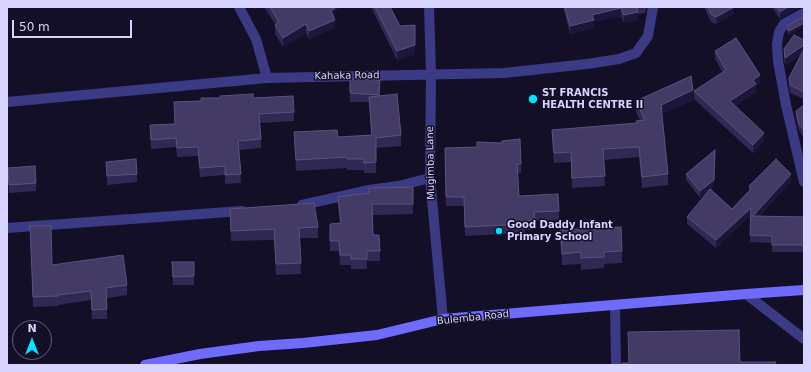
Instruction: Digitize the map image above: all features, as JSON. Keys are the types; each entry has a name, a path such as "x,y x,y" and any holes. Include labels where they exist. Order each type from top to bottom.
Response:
{"main road":[{"name":"Bulemba Road","path":"145,365 200,354 259,346 377,335 443,319 804,290"}],"street":[{"path":"239,7 256,39 267,78"},
{"name":"Mugimba Lane","path":"429,7 431,74 430,178 443,319"},
{"name":"Kahaka Road","path":"7,102 267,78 504,73 587,64 619,59 636,54 648,36 653,7"},
{"path":"804,13 784,24 779,32 777,44 778,61 786,105 804,182"},
{"path":"295,207 430,178"},
{"path":"7,228 256,210"},
{"path":"746,294 804,338"},
{"path":"615,305 616,365"}],"building":[{"path":"270,7 334,7 335,8 331,11 335,20 309,31 306,24 283,38 275,25 279,22"},
{"path":"375,7 390,7 400,26 415,25 415,45 397,51"},
{"path":"565,7 637,7 638,12 624,15 621,8 592,15 594,20 570,26"},
{"path":"708,7 734,7 716,17 711,14"},
{"path":"776,7 788,7 780,12"},
{"path":"803,17 804,23 789,31 787,27 789,25"},
{"path":"794,35 804,40 804,45 785,58 784,49"},
{"path":"736,38 760,75 753,80 756,84 730,101 764,133 753,145 694,91 726,70 715,51"},
{"path":"804,49 804,92 790,85 789,78"},
{"path":"691,76 693,90 661,105 668,174 642,177 639,147 603,149 605,176 572,178 571,152 554,153 552,130 637,123 636,121 645,120 636,101"},
{"path":"350,79 380,80 379,95 350,93"},
{"path":"253,94 253,98 293,96 294,112 259,114 261,139 238,141 241,174 225,175 225,166 200,168 198,147 177,148 176,138 151,140 150,125 175,124 174,102 201,101 201,98 220,98 220,96"},
{"path":"397,94 401,135 376,138 376,162 364,163 364,159 347,159 347,157 296,160 294,132 337,130 338,137 372,135 369,97"},
{"path":"804,105 804,130 799,124 796,111"},
{"path":"520,139 521,164 517,164 519,196 558,194 559,211 534,212 535,220 525,221 525,224 465,227 464,197 446,197 445,148 477,147 477,142 502,143 502,141"},
{"path":"715,150 714,180 700,191 686,174"},
{"path":"136,159 137,174 107,176 106,162"},
{"path":"776,159 791,174 753,216 804,217 804,245 772,245 772,236 750,235 751,208 716,240 687,217 710,189 732,209 751,189 749,186"},
{"path":"35,166 36,183 9,185 8,168"},
{"path":"413,187 413,204 372,204 373,235 379,235 380,251 367,251 367,259 351,259 351,255 340,255 339,241 330,241 330,224 341,223 338,197 369,193 369,188"},
{"path":"314,203 318,227 299,228 301,263 276,264 274,229 231,231 230,209"},
{"path":"30,226 51,226 52,265 123,255 127,285 106,288 107,309 92,310 91,291 58,296 33,297"},
{"path":"621,227 622,251 604,252 604,257 581,258 581,252 562,254 560,230"},
{"path":"172,262 194,262 194,276 173,277"},
{"path":"739,330 740,362 776,362 775,365 622,365 622,363 629,363 628,332"}],"place":[{"name":"ST FRANCIS HEALTH CENTRE II","path":"533,99"},
{"name":"Good Daddy Infant Primary School","path":"499,231"}]}
